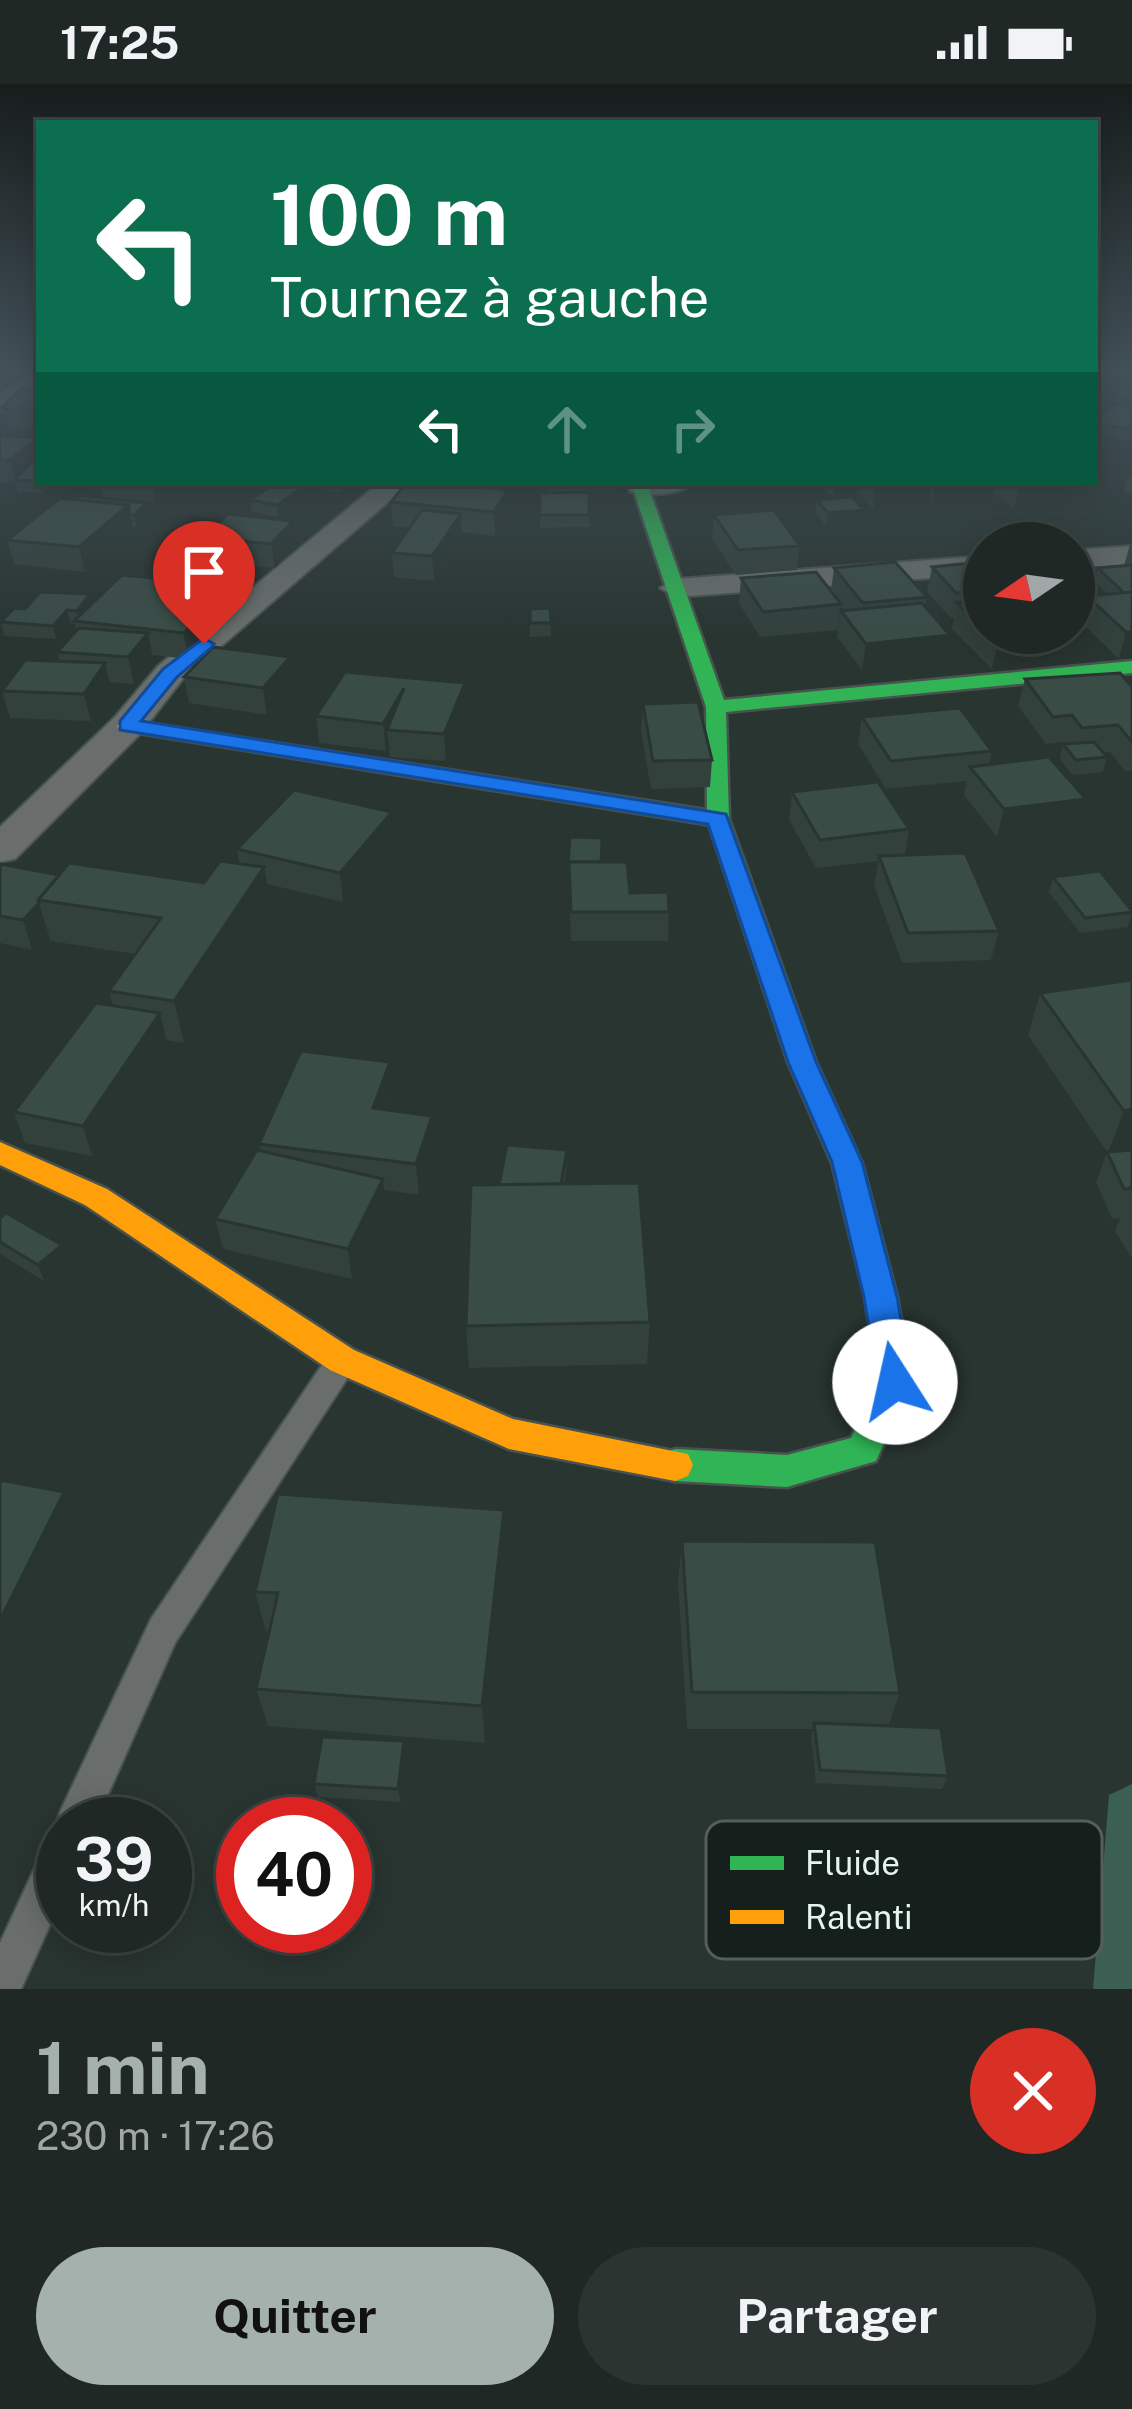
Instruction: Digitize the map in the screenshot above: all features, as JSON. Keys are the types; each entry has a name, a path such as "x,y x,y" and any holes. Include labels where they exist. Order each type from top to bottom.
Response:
{"street":[{"path":"0,850 127,725 170,673 392,486"},
{"path":"0,1153 97,1197 343,1360 509,1434 657,1464 787,1471 863,1450 895,1382 881,1297 847,1162 802,1062 718,818 716,706 685,628 641,486"},
{"path":"1095,558 1131,555"},
{"path":"676,588 963,568"},
{"path":"716,706 1132,667"},
{"path":"127,725 718,818"}],"lane":[{"path":"87,1797 163,1631 343,1360"},
{"path":"0,1988 36,1909"}],"green space":[{"path":"1132,1784 1132,1989 1093,1989 1095,1959 1102,1959 1109,1795"}],"building":[{"path":"34,459 36,459 36,481 15,480"},
{"path":"271,486 305,486 277,505 250,500"},
{"path":"404,486 508,490 494,512 391,502"},
{"path":"589,492 589,515 540,515 540,493"},
{"path":"81,496 147,503 134,515 128,505 77,500"},
{"path":"852,497 864,510 828,513 817,500"},
{"path":"60,498 128,505 79,547 7,540"},
{"path":"422,510 461,514 432,556 392,553"},
{"path":"774,510 800,546 738,550 714,515"},
{"path":"228,514 293,521 271,544 205,537"},
{"path":"895,562 927,597 863,603 834,568"},
{"path":"963,564 963,592 956,593 932,567"},
{"path":"1132,565 1132,592 1124,593 1098,568"},
{"path":"816,572 841,604 763,612 741,578"},
{"path":"122,575 202,583 178,609 204,611 184,633 74,621"},
{"path":"40,592 90,594 77,611 67,610 53,626 1,622 14,608 25,609"},
{"path":"1132,592 1132,632 1126,632 1095,603 1095,595"},
{"path":"922,603 950,635 866,644 841,611"},
{"path":"550,608 551,623 530,623 530,609"},
{"path":"79,628 148,633 128,657 57,652"},
{"path":"213,647 290,657 263,688 184,677"},
{"path":"25,660 105,663 84,694 2,691"},
{"path":"345,672 465,683 444,734 387,730 404,688 383,724 316,716"},
{"path":"1120,673 1132,687 1132,742 1118,725 1082,728 1072,715 1053,717 1025,679"},
{"path":"698,702 712,760 653,761 643,704"},
{"path":"960,708 992,751 891,761 862,717"},
{"path":"1094,742 1107,757 1076,760 1063,744"},
{"path":"1049,757 1086,799 1004,809 970,767"},
{"path":"878,782 909,829 820,840 792,792"},
{"path":"294,790 392,812 340,873 237,849"},
{"path":"570,837 602,838 601,862 568,864"},
{"path":"965,853 999,931 908,933 879,856"},
{"path":"220,861 264,867 174,1001 109,991 161,918 38,900 69,863 204,883"},
{"path":"569,862 627,862 630,893 668,892 669,912 571,912"},
{"path":"0,864 59,875 23,920 0,916"},
{"path":"1100,871 1132,912 1085,918 1053,877"},
{"path":"1132,980 1132,1109 1124,1111 1040,993"},
{"path":"96,1003 160,1013 83,1126 14,1112"},
{"path":"301,1051 390,1062 373,1108 432,1116 416,1164 259,1144"},
{"path":"507,1145 567,1150 561,1184 499,1185"},
{"path":"257,1150 383,1179 348,1249 215,1219"},
{"path":"1132,1150 1132,1188 1124,1189 1107,1152"},
{"path":"639,1183 650,1322 466,1326 471,1185"},
{"path":"6,1213 62,1245 38,1265 0,1242 0,1218"},
{"path":"0,1480 64,1492 0,1620"},
{"path":"278,1494 504,1510 482,1706 256,1689 278,1593 255,1592"},
{"path":"682,1541 875,1542 900,1693 692,1692"},
{"path":"814,1723 941,1728 948,1776 820,1770"},
{"path":"322,1737 404,1741 398,1789 314,1784"}],"traffic: fast":[{"path":"640,486 716,707 718,819 802,1062 847,1163 881,1297 895,1381 863,1450 787,1471 675,1465"},
{"path":"716,707 1132,667"}],"traffic: slow":[{"path":"127,726 718,819"},
{"path":"0,1153 96,1197 342,1360 509,1434 675,1465"}],"route":[{"path":"204,644 170,673 127,725 718,818 802,1062 847,1162 881,1297 895,1382"}]}
